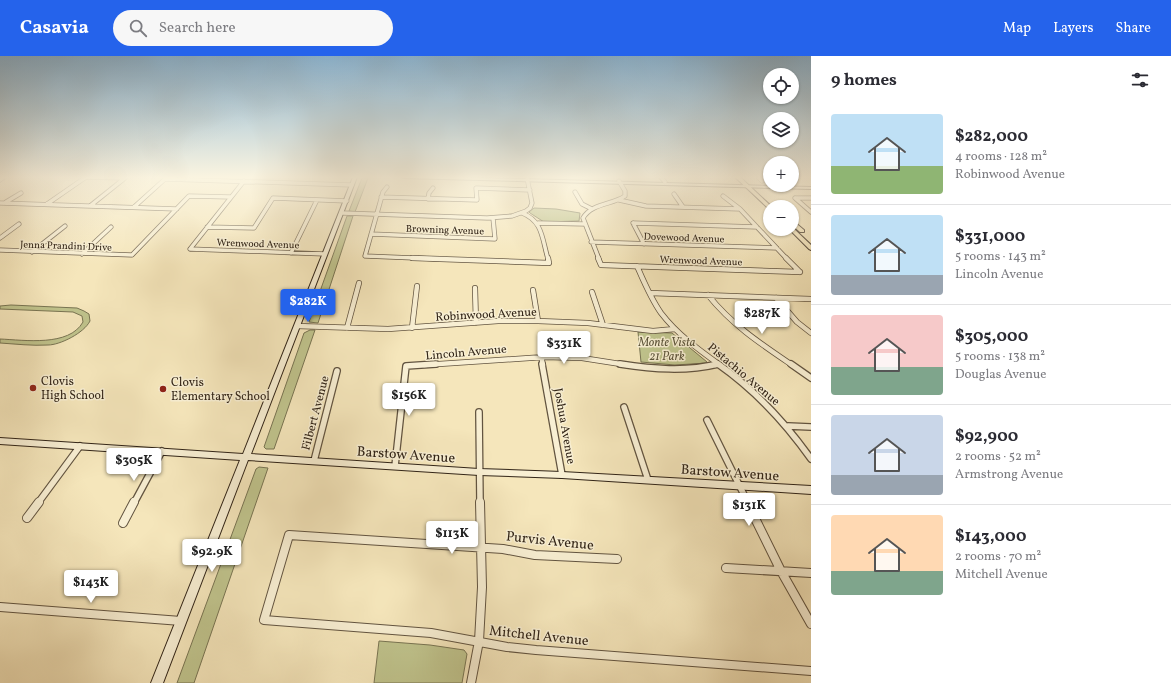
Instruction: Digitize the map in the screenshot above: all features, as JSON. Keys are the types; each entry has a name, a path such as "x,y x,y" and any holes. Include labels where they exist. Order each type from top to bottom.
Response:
{"main road":[{"path":"799,229 811,240"},
{"path":"799,236 811,248"}],"street":[{"path":"101,206 177,208"},
{"path":"208,227 224,206"},
{"path":"208,227 254,228 268,206"},
{"path":"292,253 314,206"},
{"path":"157,683 345,206"},
{"path":"379,206 365,256 549,263 538,223 530,216 522,213"},
{"path":"342,214 492,218 509,217 522,213 528,210 530,206"},
{"path":"587,206 592,209"},
{"path":"591,242 583,218 584,215 592,209 600,206"},
{"path":"667,206 740,209"},
{"path":"736,206 777,248"},
{"name":"Jenna Prandini Drive","path":"0,250 132,256 177,208"},
{"name":"Browning Avenue","path":"371,234 495,238 492,218"},
{"path":"538,223 584,224"},
{"path":"644,244 632,223 757,227"},
{"path":"0,238 19,224"},
{"path":"32,252 65,226"},
{"name":"Wrenwood Avenue","path":"208,227 190,249 325,254"},
{"path":"82,254 111,228"},
{"name":"Wrenwood Avenue","path":"591,242 601,265 800,272 777,248"},
{"name":"Dovewood Avenue","path":"591,242 777,248"},
{"name":"Pistachio Avenue","path":"637,266 658,308 675,329 749,388 788,426 811,459"},
{"path":"347,328 359,283"},
{"path":"412,328 417,286"},
{"path":"475,288 476,323"},
{"path":"533,290 538,320"},
{"path":"592,292 603,325"},
{"path":"650,293 811,299"},
{"path":"708,295 725,316 745,334 811,378"},
{"path":"776,298 797,322 811,333"},
{"name":"Robinwood Avenue","path":"297,326 412,328 538,320 603,325 653,331 675,329"},
{"name":"Lincoln Avenue","path":"395,466 406,366 541,356 592,359 673,369 696,368 718,364"},
{"name":"Joshua Avenue","path":"541,356 562,475"},
{"name":"Filbert Avenue","path":"314,461 337,371"},
{"path":"624,407 648,480"},
{"path":"471,683 479,641 482,587 479,412"},
{"path":"707,420 781,571 811,624"},
{"path":"788,426 811,427"},
{"name":"Barstow Avenue","path":"0,441 479,472 562,475 811,490"},
{"path":"27,518 80,446"},
{"path":"123,523 162,451"},
{"name":"Purvis Avenue","path":"264,620 289,535 481,547 503,549 535,555 617,559"},
{"path":"726,568 811,573"},
{"path":"0,607 181,621"},
{"name":"Mitchell Avenue","path":"264,620 431,633 507,647 811,671"}],"green space":[{"path":"351,206 357,206 355,212 349,211"},
{"path":"534,208 556,209 580,213 579,221 544,222 529,212"},
{"path":"347,216 353,216 318,323 309,322"},
{"path":"11,305 77,308 89,314 90,321 83,330 71,338 59,343 36,345 0,343 0,339 33,341 57,339 76,330 83,322 82,316 73,312 0,309 0,306"},
{"path":"310,330 315,330 274,449 266,449 264,447 304,333"},
{"name":"Monte Vista 21 Park","path":"638,332 672,333 707,363 675,365 641,362"},
{"path":"259,467 268,468 194,683 177,683 256,469"},
{"path":"379,641 430,645 464,650 467,654 462,683 374,683"}],"place":[{"name":"Clovis High School","path":"33,388"},
{"name":"Clovis Elementary School","path":"163,389"}]}
